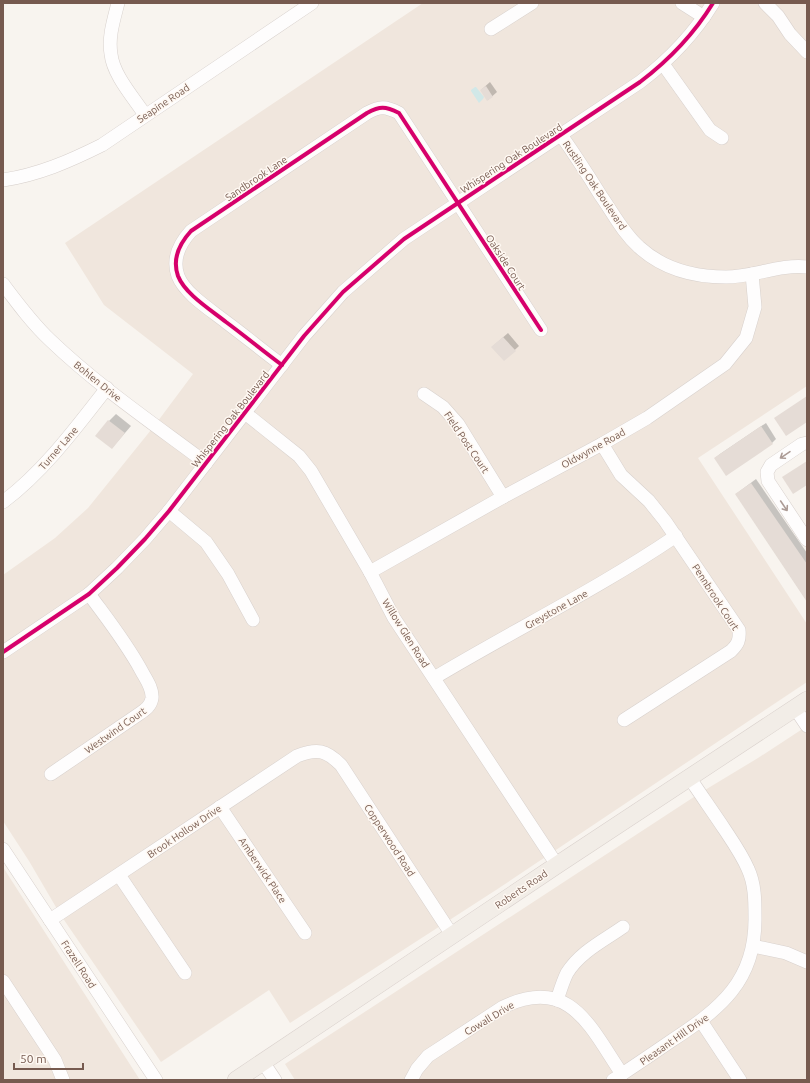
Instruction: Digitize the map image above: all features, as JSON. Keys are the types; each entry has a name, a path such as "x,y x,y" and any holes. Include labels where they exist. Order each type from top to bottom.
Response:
{"main road":[{"name":"Roberts Road","path":"236,1080 452,934 801,704"}],"street":[{"path":"118,3 112,27 110,54 117,72 145,115"},
{"name":"Seapine Road","path":"3,180 21,178 75,159 102,145 312,3"},
{"path":"491,29 532,3"},
{"path":"682,3 704,17"},
{"name":"Whispering Oak Boulevard","path":"3,652 89,594 121,563 170,511 304,336 343,292 404,239 640,82 663,64 692,32 713,3"},
{"path":"765,3 778,16 790,34 807,52"},
{"path":"663,64 710,130 722,138"},
{"name":"Sandbrook Lane","path":"282,365 195,297 181,284 177,274 176,256 179,246 191,232 367,113 378,108 389,108 398,113 458,203"},
{"name":"Rustling Oak Boulevard","path":"561,135 621,227 639,247 657,260 681,272 709,277 728,277 801,266 807,267"},
{"name":"Oakside Court","path":"458,203 541,330"},
{"name":"Oldwynne Road","path":"370,572 503,497 602,444 646,418 725,364 746,338 755,307 752,274"},
{"name":"Bohlen Drive","path":"3,284 21,309 50,340 107,388 206,463"},
{"name":"Turner Lane","path":"3,502 18,491 43,467 107,388"},
{"name":"Field Post Court","path":"424,394 443,407 458,424 503,497"},
{"name":"Willow Glen Road","path":"245,413 299,456 311,471 370,572 394,618 557,865"},
{"path":"807,443 802,444 771,465 767,472 768,481 807,540"},
{"name":"Pennbrook Court","path":"602,444 621,475 630,485 650,501 676,536 735,623 739,630 740,638 737,645 731,650 624,720"},
{"path":"170,511 206,542 228,574 253,620"},
{"name":"Greystone Lane","path":"434,678 640,561 676,536"},
{"name":"Westwind Court","path":"51,774 140,714 148,707 152,697 150,686 130,649 89,594"},
{"path":"801,704 807,726"},
{"name":"Brook Hollow Drive","path":"50,920 297,756 309,751 322,752"},
{"name":"Copperwood Road","path":"322,752 333,757 341,765 452,934"},
{"name":"Pleasant Hill Drive","path":"618,1077 701,1021 718,1007 734,988 746,966 753,946 755,930 755,894 748,869 736,846 689,777"},
{"name":"Amberwick Place","path":"220,807 305,933"},
{"name":"Frazell Road","path":"3,849 156,1080"},
{"path":"118,875 185,973"},
{"path":"557,1000 567,974 573,965 589,950 622,927"},
{"path":"753,946 786,953 807,962"},
{"path":"3,981 55,1060 63,1080"},
{"name":"Cowall Drive","path":"411,1080 417,1069 428,1056 503,1007 530,997 544,997 557,1000 566,1003 575,1009 588,1024 618,1077"},
{"path":"701,1021 740,1080"},
{"path":"263,1062 275,1080"}],"shaded area":[{"path":"423,3 807,3 807,386 698,458 807,624 807,682 496,890 290,1023 269,990 161,1062 60,914 29,861 3,821 3,575 55,538 88,508 155,425 193,374 104,305 65,243"},
{"path":"475,87 484,97 479,103 471,91"},
{"path":"807,726 807,1080 295,1080 285,1064 700,793"},
{"path":"3,867 8,875 140,1080 3,1080"}],"building":[{"path":"486,86 493,97 487,101 480,90"},
{"path":"503,337 516,351 504,361 491,347"},
{"path":"807,396 807,422 786,436 774,418"},
{"path":"108,420 125,433 112,449 95,436"},
{"path":"761,426 773,444 726,476 714,458"},
{"path":"807,461 807,485 793,494 782,477"},
{"path":"751,483 807,564 807,602 735,494"}],"cycle path":[{"path":"3,652 89,594 145,539 169,511 304,336 343,292 404,239 640,82 671,56 698,25 713,3"},
{"path":"282,365 206,307 186,289 181,283 176,270 180,246 191,231 367,113 379,108 386,108 399,113 541,330"}]}
